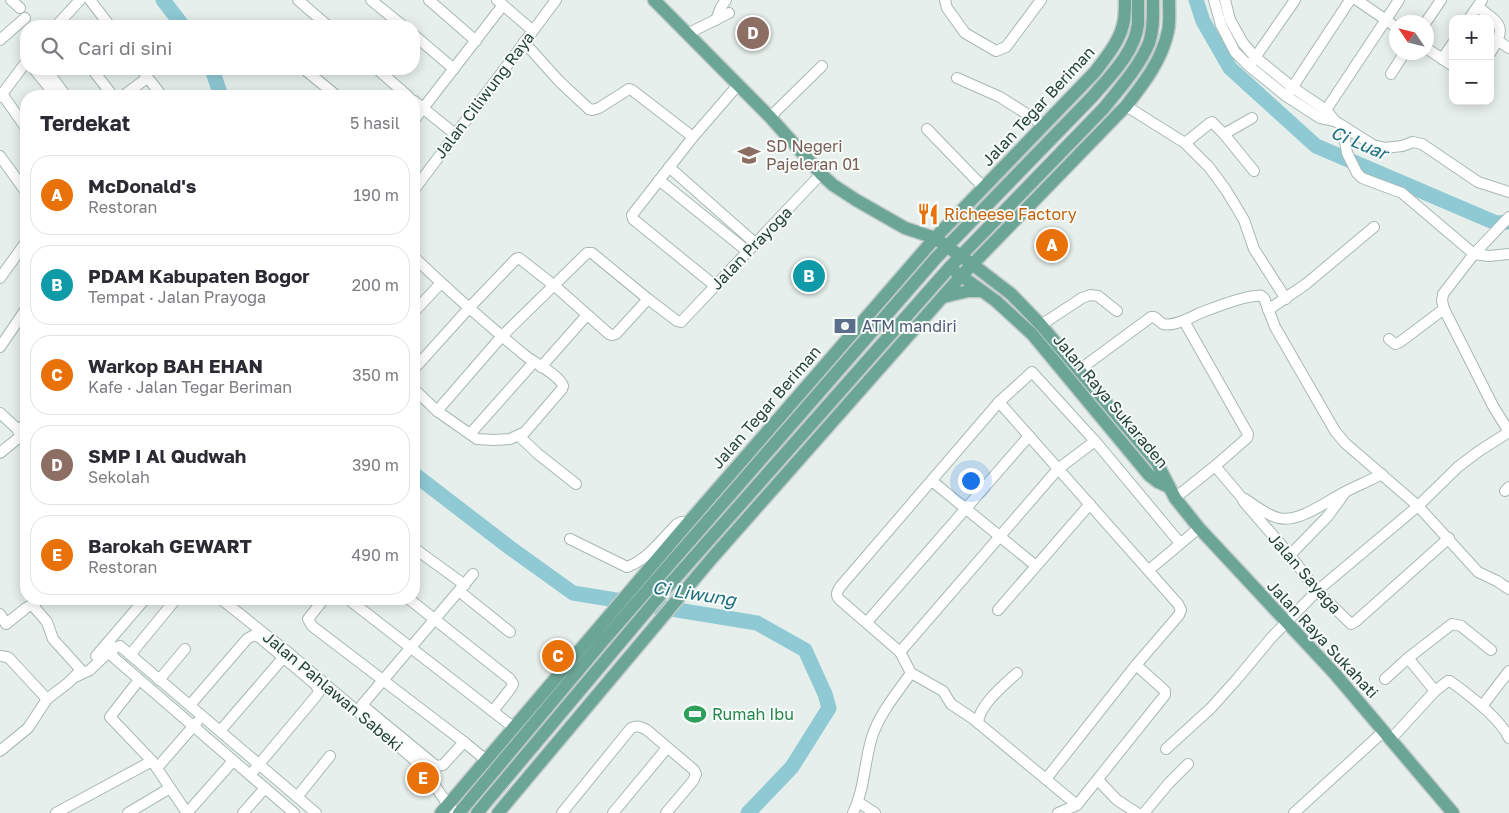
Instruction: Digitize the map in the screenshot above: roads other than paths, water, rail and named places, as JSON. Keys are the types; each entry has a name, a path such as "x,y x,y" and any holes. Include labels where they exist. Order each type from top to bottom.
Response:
{"main road":[{"path":"654,0 770,117 833,185 905,228"},
{"name":"Jalan Tegar Beriman","path":"459,813 684,527 924,250 1095,72 1110,53 1120,35 1125,19 1124,0"},
{"name":"Jalan Tegar Beriman","path":"448,810 513,727 692,539 936,258 1113,73 1132,46 1138,25 1138,0"},
{"path":"477,813 703,547 960,256 1104,108 1124,84 1148,43 1153,26 1153,0"},
{"path":"498,813 713,557 961,276 1126,106 1147,79 1160,54 1168,30 1169,0"},
{"name":"Jalan Raya Sukaraden","path":"905,228 935,238 1007,291 1041,325 1145,448 1164,475 1172,492"},
{"name":"Jalan Raya Sukaraden","path":"905,228 924,250 996,301 1032,334 1149,474 1172,492"},
{"path":"942,298 962,292 982,291"},
{"path":"1135,458 1145,448"},
{"name":"Jalan Raya Sukahati","path":"1172,492 1199,528 1287,622 1388,735 1447,810"}],"street":[{"path":"11,0 20,8"},
{"path":"62,20 80,0"},
{"path":"90,0 105,20"},
{"path":"298,0 321,20"},
{"path":"371,0 396,20"},
{"path":"429,0 476,41"},
{"name":"Jalan Ciliwung Raya","path":"420,182 556,0"},
{"path":"716,20 726,0"},
{"path":"945,0 947,8 965,33 996,51 1006,47 1041,0"},
{"path":"1214,0 1221,25 1235,52 1249,66 1373,145 1385,148 1402,146 1413,142 1422,144 1478,182 1509,192"},
{"path":"1225,0 1230,20 1243,44 1289,91"},
{"path":"1249,66 1296,0"},
{"path":"1289,91 1350,0"},
{"path":"1357,0 1389,22"},
{"path":"1323,114 1399,0"},
{"path":"1431,15 1441,0"},
{"path":"420,113 476,41 500,3 532,30"},
{"path":"1472,15 1480,3 1498,24 1500,34 1494,47"},
{"path":"687,34 729,13"},
{"path":"2,36 20,22"},
{"path":"420,40 454,69"},
{"path":"1498,41 1509,48"},
{"path":"524,42 559,81 589,109 599,108 629,89 693,137"},
{"path":"1442,59 1449,49"},
{"path":"1434,54 1449,63"},
{"path":"1391,74 1401,60"},
{"path":"770,117 822,66"},
{"path":"20,70 1,95 20,120"},
{"path":"39,75 51,90"},
{"path":"50,75 62,90"},
{"path":"97,75 108,90"},
{"path":"145,75 157,90"},
{"path":"311,75 330,90"},
{"path":"384,75 401,90"},
{"path":"131,90 147,78"},
{"path":"957,78 1000,97 1044,125"},
{"path":"714,285 632,218 634,212 669,167 738,84"},
{"path":"420,106 455,134"},
{"path":"1126,106 1185,143 1208,168 1226,190 1244,220 1257,255 1286,299"},
{"path":"1224,134 1252,118"},
{"path":"1185,143 1210,123 1214,123 1254,171"},
{"path":"1347,129 1345,141 1347,153 1356,173 1368,181 1402,193 1474,254 1489,256 1509,254"},
{"path":"927,130 983,188"},
{"path":"0,156 20,184"},
{"path":"669,167 755,243"},
{"name":"Jalan Prayoga","path":"648,299 681,322 821,174"},
{"path":"659,180 747,252"},
{"path":"1166,749 1211,708 1237,680 1271,638 1317,591 1418,506 1458,467 1509,432 1493,406 1444,309 1442,301 1443,294 1474,254 1500,224 1509,217"},
{"path":"1268,310 1306,284 1374,228"},
{"path":"0,278 20,250"},
{"path":"420,362 469,308 519,258 554,285 608,334 616,334 648,299 590,252 554,285 502,336 437,411"},
{"path":"420,263 502,336 560,380 563,386 525,432 510,439 494,440 477,439 437,411 420,395"},
{"path":"420,306 441,283"},
{"path":"1041,325 1082,298 1090,295 1098,296 1117,311"},
{"path":"1078,370 1151,317 1156,318 1163,324 1184,321 1201,312 1254,296 1261,296 1264,298 1275,327 1335,431 1345,443 1418,506 1478,572 1509,589"},
{"path":"1388,339 1395,344 1400,342 1444,309"},
{"path":"470,434 587,315"},
{"path":"0,346 20,318"},
{"path":"1172,492 1215,466 1247,438 1248,434 1244,423 1184,321"},
{"path":"1077,805 978,723 951,704 943,691 910,673 900,652 840,600 837,597 837,593 840,587 999,402 1032,372 1094,441 1180,543"},
{"path":"999,402 1149,570 1178,604 1180,610 1179,615 1168,629 1136,665 1046,779"},
{"path":"0,413 20,432"},
{"path":"0,453 20,436"},
{"path":"519,436 538,454 576,484"},
{"path":"866,622 1030,436"},
{"path":"900,652 1058,469 1094,441"},
{"name":"Jalan Sayaga","path":"1215,466 1264,527 1290,555 1317,591 1352,624 1449,538"},
{"path":"1242,498 1277,518 1286,519 1307,513 1347,490 1364,484 1382,474"},
{"path":"932,481 1036,566"},
{"path":"1290,555 1328,516 1347,490"},
{"path":"998,610 1090,504"},
{"path":"570,539 627,567 645,556 677,524 683,522 684,527"},
{"path":"1149,570 1199,528"},
{"path":"420,553 510,632"},
{"path":"464,742 443,765 436,766 430,763 362,705 474,574"},
{"path":"0,614 6,624 30,605"},
{"path":"34,605 46,622 53,639 78,674"},
{"path":"0,751 28,728 47,699 78,674 90,670 141,605"},
{"path":"130,654 171,605"},
{"name":"Jalan Pahlawan Sabeki","path":"229,605 411,756 426,772 448,810"},
{"path":"319,605 308,619 312,626 486,760"},
{"path":"356,605 513,727"},
{"path":"417,605 510,679 513,684 512,688 493,711"},
{"path":"1385,679 1408,658 1452,624 1462,626 1491,650"},
{"path":"190,705 248,639 254,635 316,685 319,692 250,775"},
{"path":"110,646 120,646 130,654 316,813"},
{"path":"110,646 112,656 294,813"},
{"path":"160,680 184,649"},
{"path":"0,656 7,657 47,699"},
{"path":"220,731 283,658"},
{"path":"1408,658 1435,692"},
{"path":"1058,813 1077,805 1165,695 1165,691 1136,665"},
{"path":"1482,706 1509,671"},
{"path":"853,813 858,802 872,737 887,708 910,673"},
{"path":"978,723 980,713 989,701 1017,673"},
{"path":"139,680 110,717 154,764 187,813 234,761"},
{"path":"1294,813 1388,735 1446,681 1450,681 1482,706 1506,732 1509,738"},
{"path":"62,812 154,764 202,716"},
{"path":"562,813 635,726 640,726 647,730 694,770 696,774 693,781 666,813"},
{"path":"613,813 667,748"},
{"path":"297,796 330,756"},
{"path":"1144,813 1188,764"},
{"path":"1098,780 1117,800 1137,813"},
{"path":"128,813 170,788"},
{"path":"243,813 265,788"},
{"path":"858,802 875,813"}],"waterway":[{"name":"Ci Liwung","path":"163,0 178,20"},
{"name":"Ci Luar","path":"1196,0 1203,21 1230,68 1316,146 1496,223 1509,222"},
{"name":"Ci Liwung","path":"214,75 219,90"},
{"name":"Ci Liwung","path":"420,479 573,593 757,623 805,650 825,694 829,708 792,767 748,813"}],"place":[{"name":"SMP I Al Qudwah","path":"753,33"},
{"name":"SD Negeri Pajeleran 01","path":"749,155"},
{"name":"Richeese Factory","path":"928,214"},
{"name":"McDonald's","path":"1052,245"},
{"name":"PDAM Kabupaten Bogor","path":"809,276"},
{"name":"ATM mandiri","path":"845,326"},
{"name":"Warkop BAH EHAN","path":"558,656"},
{"name":"Rumah Ibu","path":"695,714"},
{"name":"Barokah GEWART","path":"423,778"}]}
